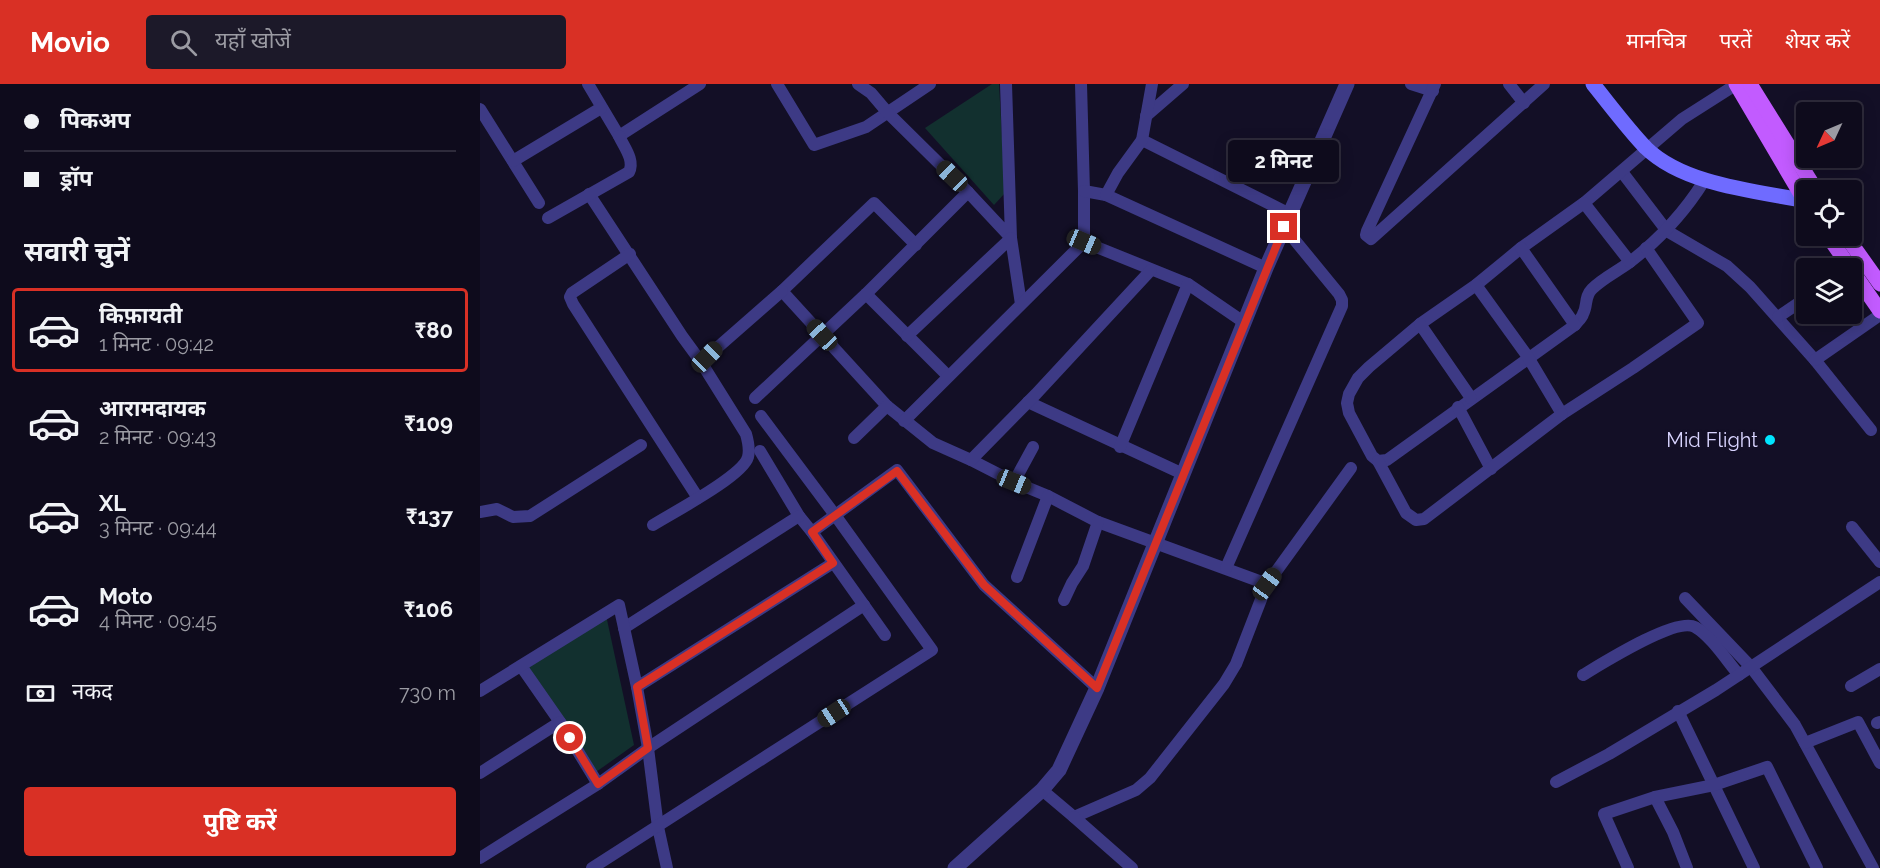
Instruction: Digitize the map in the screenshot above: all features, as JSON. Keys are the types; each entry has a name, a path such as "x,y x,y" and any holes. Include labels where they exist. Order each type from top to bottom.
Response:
{"main road":[{"path":"1593,84 1647,149 1674,168 1704,181 1796,197"},
{"path":"1736,84 1796,180"},
{"path":"1750,84 1798,180"},
{"path":"1853,246 1880,284"},
{"path":"1862,286 1880,313"}],"street":[{"path":"548,218 629,172 632,166 631,159 619,136 588,84"},
{"path":"619,136 700,84"},
{"path":"777,84 814,146 866,127 930,84"},
{"path":"858,84 871,93 1011,238"},
{"path":"1006,84 1011,238 1021,304"},
{"path":"904,421 1084,242 1081,84"},
{"path":"1106,195 1122,167 1142,140 1152,84"},
{"path":"1146,116 1183,84"},
{"path":"960,866 1042,790 1059,770 1097,688 1266,268 1347,84"},
{"path":"1412,84 1434,87 1366,231 1366,235 1371,240 1544,84"},
{"path":"1509,84 1524,103"},
{"path":"1646,248 1698,323 1562,414 1424,519 1416,520 1406,513 1349,413 1347,403 1349,394 1358,378 1420,324 1476,285 1622,172 1682,119 1736,84"},
{"path":"513,161 601,108"},
{"path":"480,109 538,203"},
{"path":"1142,140 1287,220 1342,300 1342,306 1226,568"},
{"path":"1622,172 1667,231 1726,266 1750,287 1815,360 1870,430"},
{"path":"1378,461 1387,460 1575,324 1584,312 1586,297 1596,284 1630,262 1667,231 1704,181"},
{"path":"1084,191 1106,195 1266,268"},
{"path":"755,398 866,294 968,192"},
{"path":"589,194 741,424 749,443 748,458 743,466 722,483 653,525"},
{"path":"1584,202 1630,262"},
{"path":"701,362 782,291 874,203 916,245"},
{"path":"907,336 1011,238"},
{"path":"1084,242 1188,284 1245,322"},
{"path":"1521,248 1575,324"},
{"path":"630,254 572,293 570,297 698,498"},
{"path":"971,460 1151,270"},
{"path":"1120,447 1188,284"},
{"path":"1476,285 1528,357 1562,414"},
{"path":"782,291 887,406 933,443 1048,496 1098,522 1267,584"},
{"path":"866,294 948,376"},
{"path":"1778,317 1796,305"},
{"path":"1815,360 1880,313"},
{"path":"1420,324 1471,398"},
{"path":"1028,402 1120,447 1183,474"},
{"path":"854,438 887,406"},
{"path":"1458,408 1491,469"},
{"path":"592,868 932,650 835,514 761,416"},
{"path":"480,512 497,509 513,517 530,516 641,445"},
{"path":"1014,482 1033,447"},
{"path":"760,451 799,516 885,635"},
{"path":"1074,817 1136,790 1150,778 1224,684 1236,664 1267,584 1351,468"},
{"path":"812,532 897,471 984,585 1097,688"},
{"path":"1017,577 1048,496"},
{"path":"624,628 799,516"},
{"path":"1064,600 1083,566 1098,522"},
{"path":"1852,527 1880,561"},
{"path":"637,687 833,563"},
{"path":"1556,782 1716,690 1880,582"},
{"path":"1685,598 1751,667 1795,725 1876,867"},
{"path":"480,691 619,605 637,687 648,748 658,827 668,868"},
{"path":"480,858 598,784 648,748 864,605"},
{"path":"1583,675 1664,632 1689,625 1705,634 1739,675"},
{"path":"521,666 560,722 598,784"},
{"path":"1851,686 1880,669"},
{"path":"1678,711 1754,868"},
{"path":"480,773 560,722"},
{"path":"1805,743 1858,722 1880,762"},
{"path":"1628,868 1604,814 1655,797 1714,785 1767,767 1817,868"},
{"path":"1042,790 1132,868"},
{"path":"1655,797 1673,832 1687,868"}],"green space":[{"path":"992,84 999,84 1005,193 994,205 925,128"},
{"path":"606,615 634,745 596,772 524,666"}],"place":[{"name":"Mid Flight","path":"1770,440"}],"route":[{"path":"570,738 598,784 648,748 637,687 833,563 812,532 897,471 984,585 1097,688 1284,227"}]}
